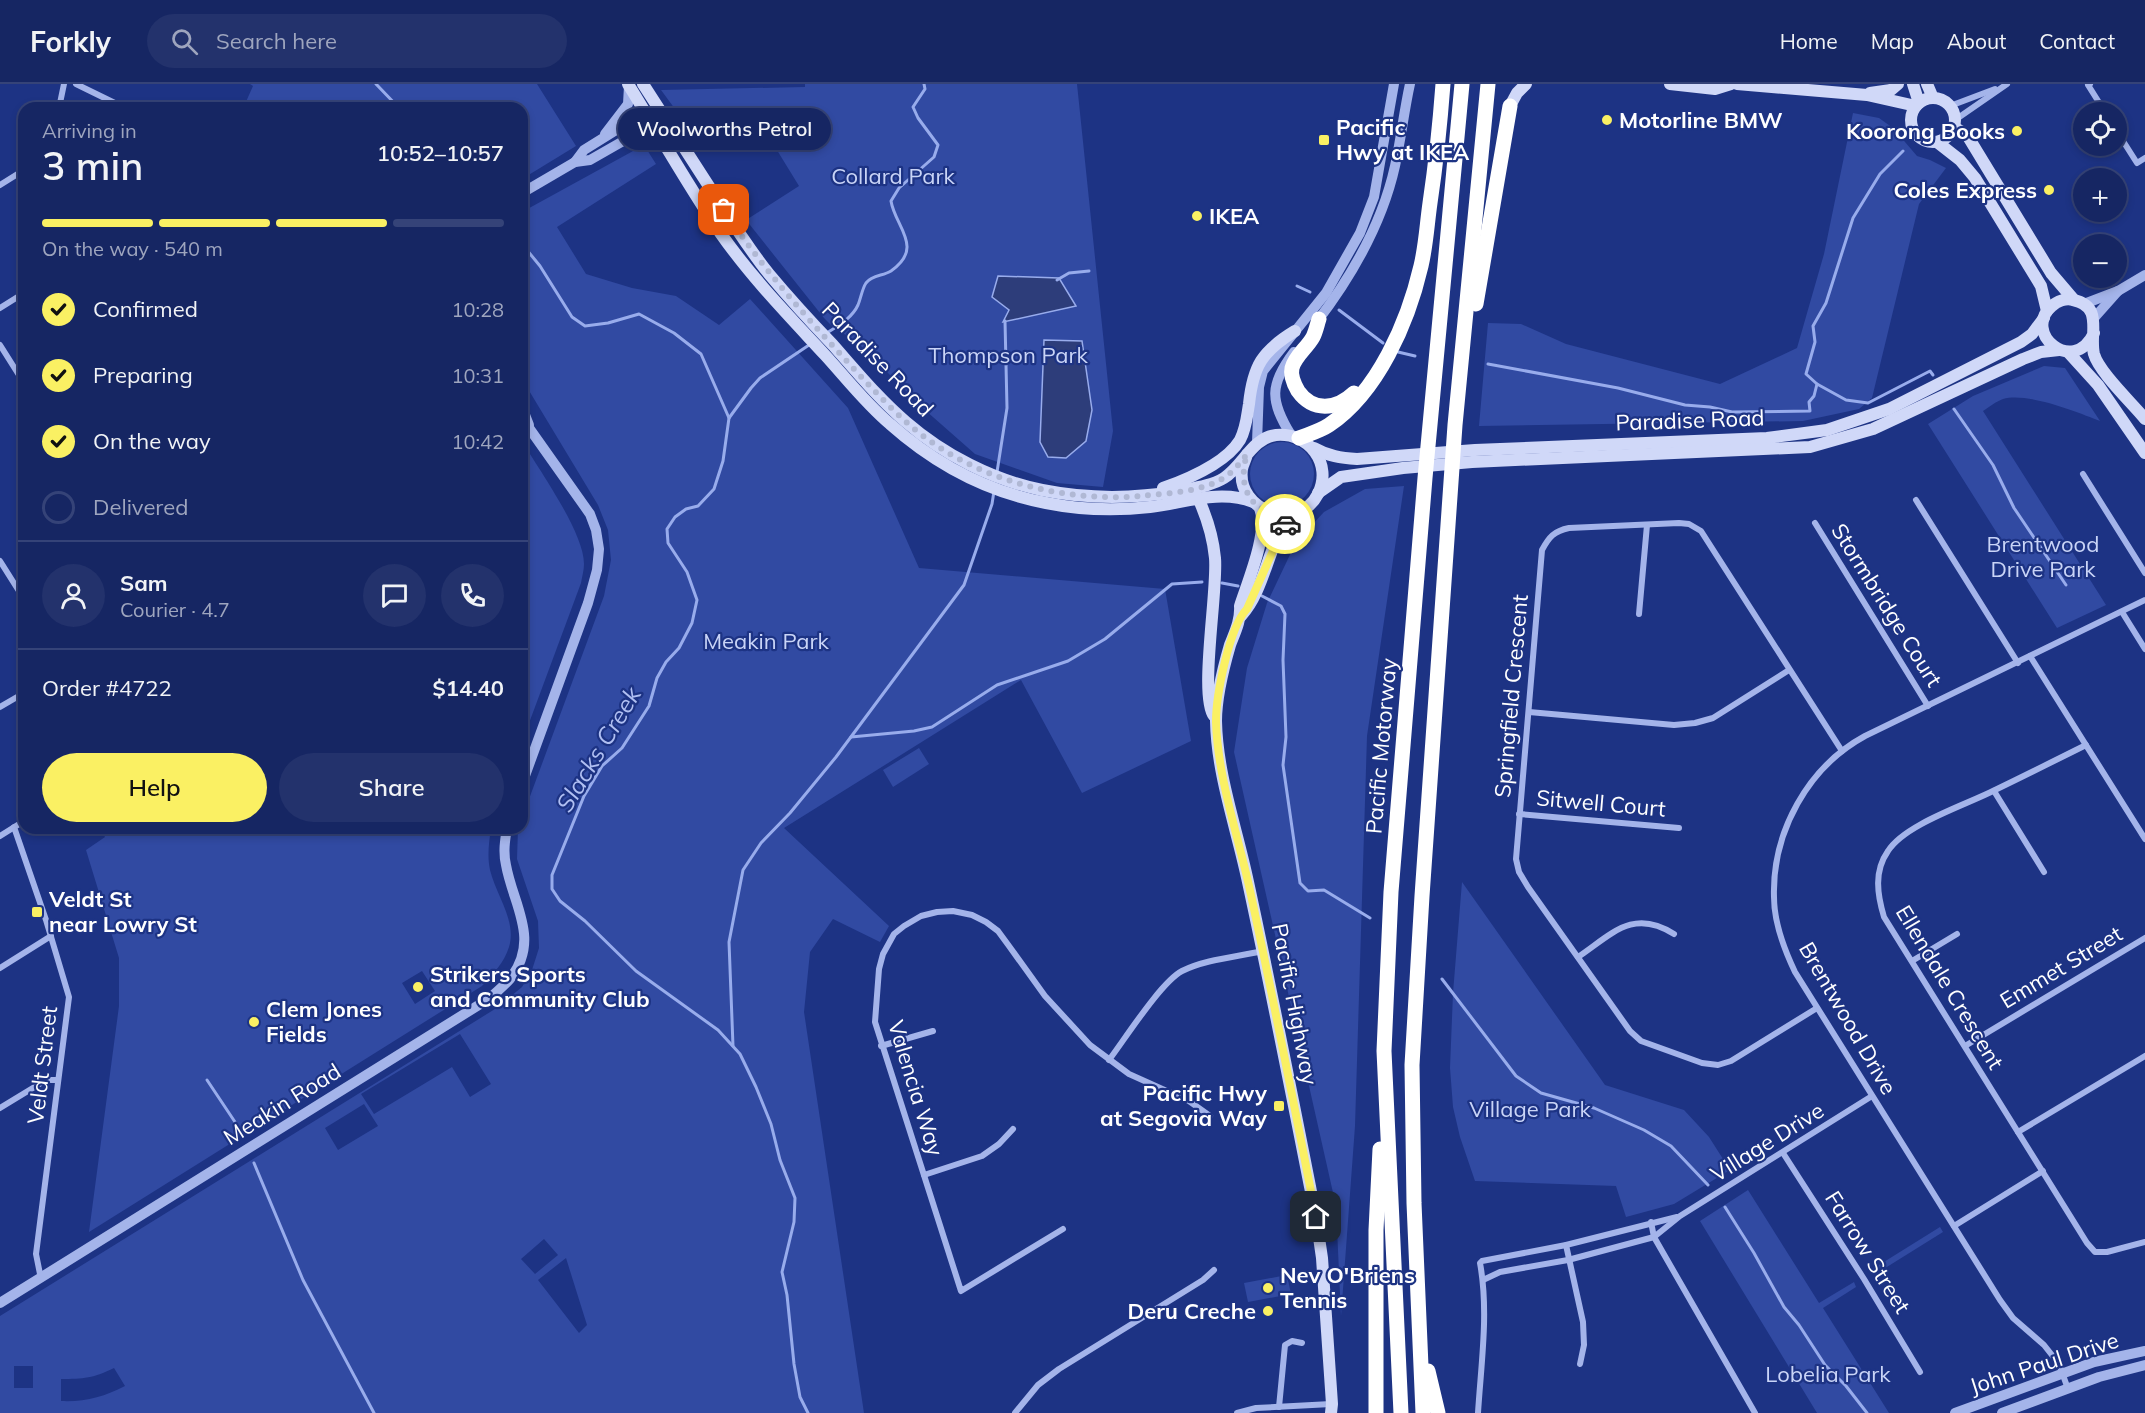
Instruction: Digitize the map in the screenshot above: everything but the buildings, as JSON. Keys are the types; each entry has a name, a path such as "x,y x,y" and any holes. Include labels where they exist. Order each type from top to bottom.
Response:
{"highway":[{"path":"1300,439 1327,426 1342,415 1366,390 1389,354 1410,307 1422,265 1439,140 1443,84"},
{"name":"Pacific Motorway","path":"1401,1413 1384,1051 1391,892 1425,478 1462,84"},
{"path":"1423,1413 1414,1203 1412,1065 1455,425 1488,84"},
{"path":"1455,425 1510,106"},
{"path":"1319,319 1313,336 1296,358 1292,369 1292,380 1301,395 1314,405 1329,407 1348,399 1374,377"},
{"path":"1376,1413 1376,1230 1384,1051"},
{"path":"1420,1339 1438,1413"}],"main road":[{"name":"Paradise Road","path":"644,84 741,236 808,327 888,423 935,459 1030,493 1056,505 1104,510 1149,507 1232,496 1256,505"},
{"path":"1510,106 1517,93 1526,84"},
{"path":"1670,84 1715,89 1731,84"},
{"path":"1737,84 1867,95 1917,104 1933,98 1940,99 1950,106 1955,123 1967,135 2051,273 2094,318 2094,354 2102,368 2145,419"},
{"path":"1867,95 1891,90 1898,84"},
{"path":"1913,84 1917,104 1911,118 1913,130 1918,136 1929,142 1936,142 1947,137 1955,123"},
{"path":"1927,84 1933,98"},
{"name":"Paradise Road","path":"628,85 721,234 763,287 808,327"},
{"path":"1867,95 1898,109 1911,118"},
{"path":"1936,142 1960,160 1975,178 2041,286 2045,337 2051,345 2064,351 2098,386 2145,453"},
{"path":"2045,315 2059,301 2079,302"},
{"name":"Paradise Road","path":"1300,439 1323,453 1357,459 1475,450 1767,438 1827,430 1889,409 2000,353 2032,334 2045,315"},
{"path":"1146,495 1202,471 1233,449 1240,440 1245,427 1250,389 1257,367 1275,343 1295,331"},
{"path":"2064,351 2084,346 2094,333"},
{"name":"Paradise Road","path":"1318,493 1341,477 1403,468 1472,462 1810,447 1873,429 2041,352 2064,351"},
{"path":"1273,435 1300,439 1320,460 1323,477 1318,493 1304,509 1282,515 1270,513 1256,505 1244,487 1242,470 1247,454 1257,443 1273,435"},
{"name":"Paradise Road","path":"1030,493 1094,497 1146,495 1192,489 1218,481 1234,470 1247,454"},
{"path":"1199,500 1212,535 1215,559 1215,593 1208,682 1211,712 1216,719"},
{"name":"Pacific Highway","path":"1256,505 1263,523 1240,606 1240,616 1226,660 1216,719 1220,763 1263,951 1322,1258 1333,1410"},
{"name":"Pacific Highway","path":"1240,616 1247,609 1280,532 1293,513"}],"street":[{"path":"60,102 64,84"},
{"path":"76,84 113,102"},
{"path":"1257,443 1259,387 1263,371 1326,293 1350,253 1369,212 1377,183 1394,84"},
{"path":"1300,439 1275,402 1275,386 1281,369 1319,319 1356,265 1369,241 1395,167 1410,84"},
{"path":"1950,106 2007,84"},
{"path":"1955,123 2007,84"},
{"path":"2090,84 2088,85 2099,102"},
{"path":"599,141 628,104 628,85"},
{"path":"528,190 575,162 584,150 645,112 660,111"},
{"path":"575,162 590,160 653,124 660,111"},
{"path":"2127,147 2137,163 2145,158"},
{"path":"0,185 18,174"},
{"path":"2094,318 2118,291 2145,274"},
{"path":"2079,302 2118,291"},
{"path":"0,308 18,297"},
{"path":"0,345 18,374"},
{"path":"528,423 530,428"},
{"path":"528,426 590,514 596,530 599,549 597,570 588,603 528,768"},
{"path":"2083,474 2145,573"},
{"path":"1916,500 2018,663"},
{"name":"Springfield Crescent","path":"1817,1008 1731,1061 1718,1065 1702,1063 1641,1041 1630,1031 1527,887 1519,872 1516,859 1542,550 1548,538 1557,531 1569,528 1679,523 1689,524 1701,531 1842,751"},
{"name":"Stormbridge Court","path":"1815,524 1928,706"},
{"path":"1639,614 1647,525"},
{"path":"0,561 18,590"},
{"name":"Brentwood Drive","path":"2068,1389 2059,1364 2044,1345 2013,1318 1795,972 1781,937 1774,898 1776,869 1789,818 1810,783 1842,751 1859,740 2145,600"},
{"path":"2122,612 2145,649"},
{"path":"2030,656 2145,839"},
{"path":"1529,712 1674,725 1695,723 1713,718 1789,670"},
{"path":"0,707 18,696"},
{"name":"Ellendale Crescent","path":"2086,745 1916,827 1901,837 1888,850 1879,874 1878,898 1884,917 2087,1243 2095,1252 2107,1252 2145,1242"},
{"path":"1994,791 2044,872"},
{"name":"Sitwell Court","path":"1519,814 1679,828"},
{"path":"0,836 18,825"},
{"name":"Veldt Street","path":"14,827 69,997 36,1254 41,1279"},
{"name":"Meakin Road","path":"0,1303 489,998 510,978 525,942 523,917 505,863 506,834"},
{"name":"Valencia Way","path":"1063,1229 961,1291 875,1022 879,969 883,954 894,934 921,915 953,911 972,915 986,922 998,931 1045,996 1090,1045 1129,1074 1189,1101 1210,1116"},
{"path":"1578,957 1623,926 1634,923 1662,927 1674,934"},
{"path":"1912,961 1957,934"},
{"path":"0,968 51,936"},
{"name":"Emmet Street","path":"1965,1046 2145,938"},
{"path":"1109,1060 1167,982 1180,972 1195,965 1263,951"},
{"path":"882,1046 933,1031"},
{"path":"2018,1132 2145,1056"},
{"path":"0,1108 46,1080 58,1080"},
{"name":"Village Drive","path":"1680,1216 1566,1245 1486,1259 1480,1263 1484,1281 1500,1272 1568,1260 1654,1237 1680,1216 1872,1096"},
{"path":"924,1175 982,1156 999,1144 1012,1129"},
{"name":"Farrow Street","path":"1783,1153 1864,1279 1920,1372"},
{"path":"1954,1226 2043,1171"},
{"path":"1651,1222 1654,1237 1755,1413"},
{"path":"1566,1245 1584,1322 1584,1345 1580,1364"},
{"path":"1015,1413 1038,1385 1059,1369 1203,1280 1214,1270"},
{"path":"1478,1413 1484,1281"},
{"path":"1279,1407 1285,1345 1292,1341 1302,1343"},
{"name":"John Paul Drive","path":"1955,1413 2094,1362 2145,1351"},
{"name":"John Paul Drive","path":"2002,1413 2099,1377 2145,1365"},
{"path":"1237,1413 1256,1408 1279,1407 1333,1410"}],"green space":[{"path":"250,84 537,84 576,146 528,175 528,102 246,102 253,86"},
{"path":"805,84 1077,84 1113,431 1103,487 1057,483 975,454 925,410 857,342 833,327 824,318 746,220 799,186 772,142 703,147 661,90 805,87"},
{"path":"1853,113 1879,118 1893,128 1917,156 1946,168 1919,204 1872,398 1859,409 1803,421 1479,426 1488,323 1521,324 1566,344 1720,384 1797,348 1824,254"},
{"name":"Meakin Park","path":"644,145 656,164 557,227 586,274 632,288 676,296 719,325 750,299 848,408 919,568 1165,589 1191,741 1082,793 1021,680 784,828 889,926 880,942 833,919 810,952 804,1012 864,1413 0,1413 0,1316 495,1009 522,987 532,970 539,948 538,921 517,859 518,834 528,834 528,802 604,596 611,560 608,530 598,505 528,389 528,209","holes":["460,1034 491,1084 470,1097 452,1067 374,1114 361,1094","364,1104 378,1126 338,1150 325,1128","544,1239 558,1255 535,1274 521,1259","566,1258 587,1325 579,1333 538,1280","14,1366 33,1366 33,1388 14,1388","114,1368 125,1386 94,1398 61,1401 61,1379 94,1376"]},
{"name":"Brentwood Drive Park","path":"2044,366 2065,368 2100,421 2052,404 2025,398 2003,399 1983,411 2106,605 2057,628 1928,424 1973,396"},
{"path":"1282,442 1300,448 1308,456 1314,474 1308,492 1300,500 1282,506 1264,500 1256,492 1250,474 1256,456 1264,448"},
{"path":"528,451 577,535 584,564 581,583 528,726"},
{"path":"1404,486 1367,736 1355,1126 1341,1316 1336,1206 1234,752 1247,668 1267,603 1296,542 1324,512 1365,489"},
{"path":"919,748 929,764 893,787 883,770"},
{"path":"103,834 490,834 489,865 508,918 511,937 509,947 501,963 482,986 89,1232 119,1006 119,958 86,850 105,837","holes":["422,971 435,991 415,1004 402,983"]},
{"name":"Village Park","path":"1462,882 1605,1085 1684,1110 1709,1137 1730,1170 1674,1204 1626,1217 1616,1186 1475,1181 1460,1137 1453,1107 1450,1068 1453,993"},
{"name":"Lobelia Park","path":"1748,1190 1819,1303 1854,1282 1856,1287 1823,1308 1889,1413 1817,1413 1700,1221"},
{"path":"1940,1227 1943,1232 1874,1275 1871,1270"},
{"name":"Nev O'Briens Tennis","path":"1287,1275 1291,1294 1248,1302 1244,1283"}],"shaded area":[{"path":"998,276 1059,278 1076,306 1003,322 1009,310 992,297"},
{"path":"1044,340 1082,341 1092,410 1086,441 1066,458 1048,457 1040,442"}],"waterway":[{"path":"376,84 393,102"},
{"name":"Slacks Creek","path":"827,333 852,314 868,280 891,271 906,254 905,237 891,201 899,188 934,157 938,145 918,118 913,107 925,89 924,84"},
{"path":"1488,364 1618,388 1685,405 1732,412 1810,411 1809,402 1814,396 1817,384 1806,374 1815,342 1813,326 1826,303 1853,218 1880,174 1903,151"},
{"path":"528,251 540,266 572,317 585,326 608,323 639,314 674,333 701,354 729,418"},
{"path":"1057,280 1069,273 1089,271"},
{"path":"1297,286 1310,292"},
{"path":"1339,310 1383,343"},
{"path":"997,472 1007,408 1005,321"},
{"name":"Slacks Creek","path":"808,1413 800,1397 782,1272 794,1222 795,1198 780,1160 771,1124 756,1087 740,1054 718,1030 636,971 585,921 560,901 552,889 552,875 584,796 602,766 622,748 649,706 657,678 666,662 679,648 692,623 697,600 687,572 668,543 667,529 675,517 686,509 698,506 714,489 723,461 729,418 751,388 760,378 809,345"},
{"path":"1398,352 1415,356"},
{"path":"1817,384 1846,400 1868,403 1930,371 1933,375"},
{"path":"1954,409 1993,465 2014,508 2066,585"},
{"path":"733,1046 729,942 743,870 761,843 790,813 836,757 964,585 992,504 994,491"},
{"path":"851,737 932,727 997,685 1068,661 1105,639 1172,584 1202,582"},
{"path":"1222,583 1238,586"},
{"path":"1262,596 1281,606 1285,614 1283,660 1286,737 1283,765 1300,883 1308,891 1324,890 1370,918"},
{"path":"1442,979 1516,1076 1541,1093 1594,1108 1644,1130 1671,1146 1708,1185"},
{"path":"207,1080 241,1131"},
{"path":"254,1163 303,1280 374,1413"},
{"path":"1725,1207 1784,1307 1799,1325 1825,1365 1846,1386 1867,1413"}],"way so far":[{"path":"724,210 768,273 876,393 906,423 953,455 979,469 1040,490 1094,497 1125,497 1173,492 1208,485 1234,470 1247,454 1242,470 1244,487 1253,502 1260,508 1282,515 1293,513 1285,524"}],"place":[{"name":"Motorline BMW","path":"1607,120"},
{"name":"Koorong Books","path":"2017,131"},
{"name":"Pacific Hwy at IKEA","path":"1324,140"},
{"name":"Coles Express","path":"2049,190"},
{"name":"Woolworths Petrol","path":"724,210"},
{"name":"IKEA","path":"1197,216"},
{"name":"Veldt St near Lowry St","path":"37,912"},
{"name":"Strikers Sports and Community Club","path":"418,987"},
{"name":"Clem Jones Fields","path":"254,1022"},
{"name":"Pacific Hwy at Segovia Way","path":"1279,1106"},
{"name":"Nev O'Briens Tennis","path":"1268,1288"},
{"name":"Deru Creche","path":"1268,1311"}],"route":[{"path":"1285,524 1247,609 1240,616 1226,660 1216,719 1220,763 1253,905 1316,1217"}],"park label":[{"name":"Collard Park","path":"893,176"},
{"name":"Thompson Park","path":"1008,355"}]}
